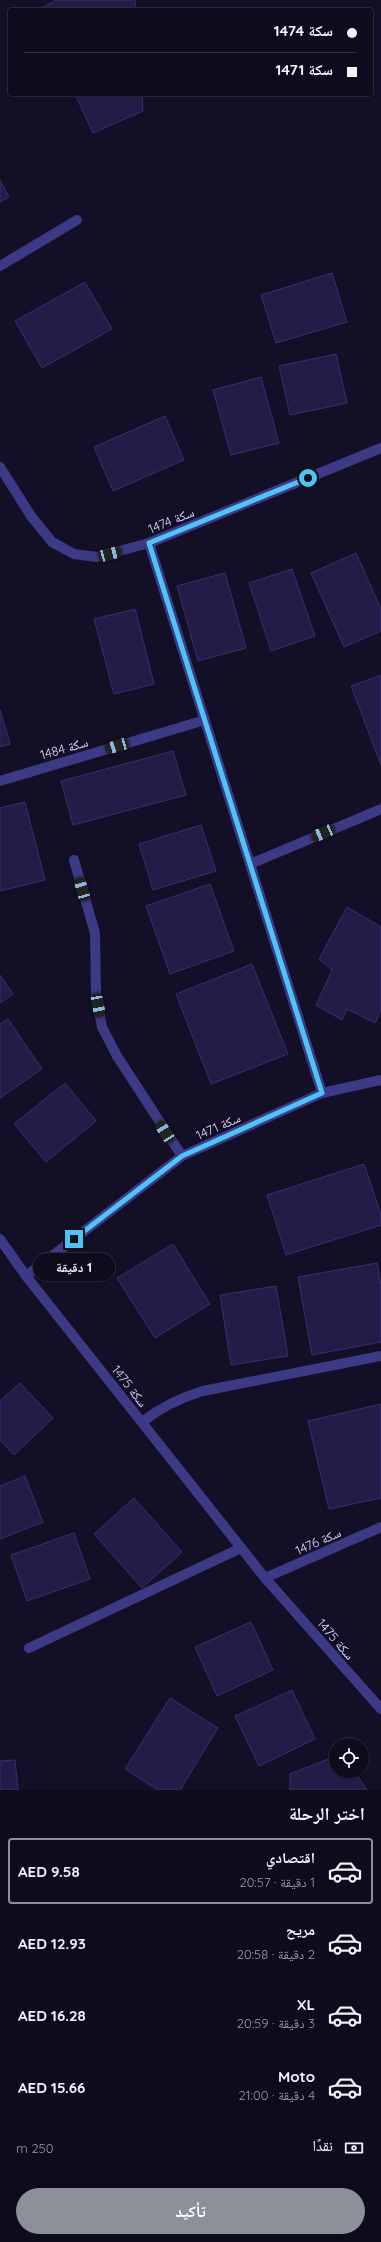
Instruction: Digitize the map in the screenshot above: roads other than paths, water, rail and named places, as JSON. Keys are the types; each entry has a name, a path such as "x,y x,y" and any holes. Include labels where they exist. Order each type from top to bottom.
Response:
{"street":[{"path":"0,266 77,220"},
{"name":"سكة 1474","path":"0,467 31,516 52,542 74,554 97,557 149,543 381,448"},
{"path":"149,543 322,1093"},
{"name":"سكة 1484","path":"0,781 205,720"},
{"path":"250,864 381,809"},
{"path":"74,860 95,933 96,994 102,1026 116,1056 182,1156"},
{"name":"سكة 1471","path":"26,1276 182,1156 322,1093 381,1080"},
{"name":"سكة 1475","path":"0,1238 26,1276 241,1548 381,1710"},
{"path":"142,1422 173,1401 202,1391 381,1356"},
{"name":"سكة 1476","path":"266,1578 381,1527"},
{"path":"29,1648 241,1548"}]}
